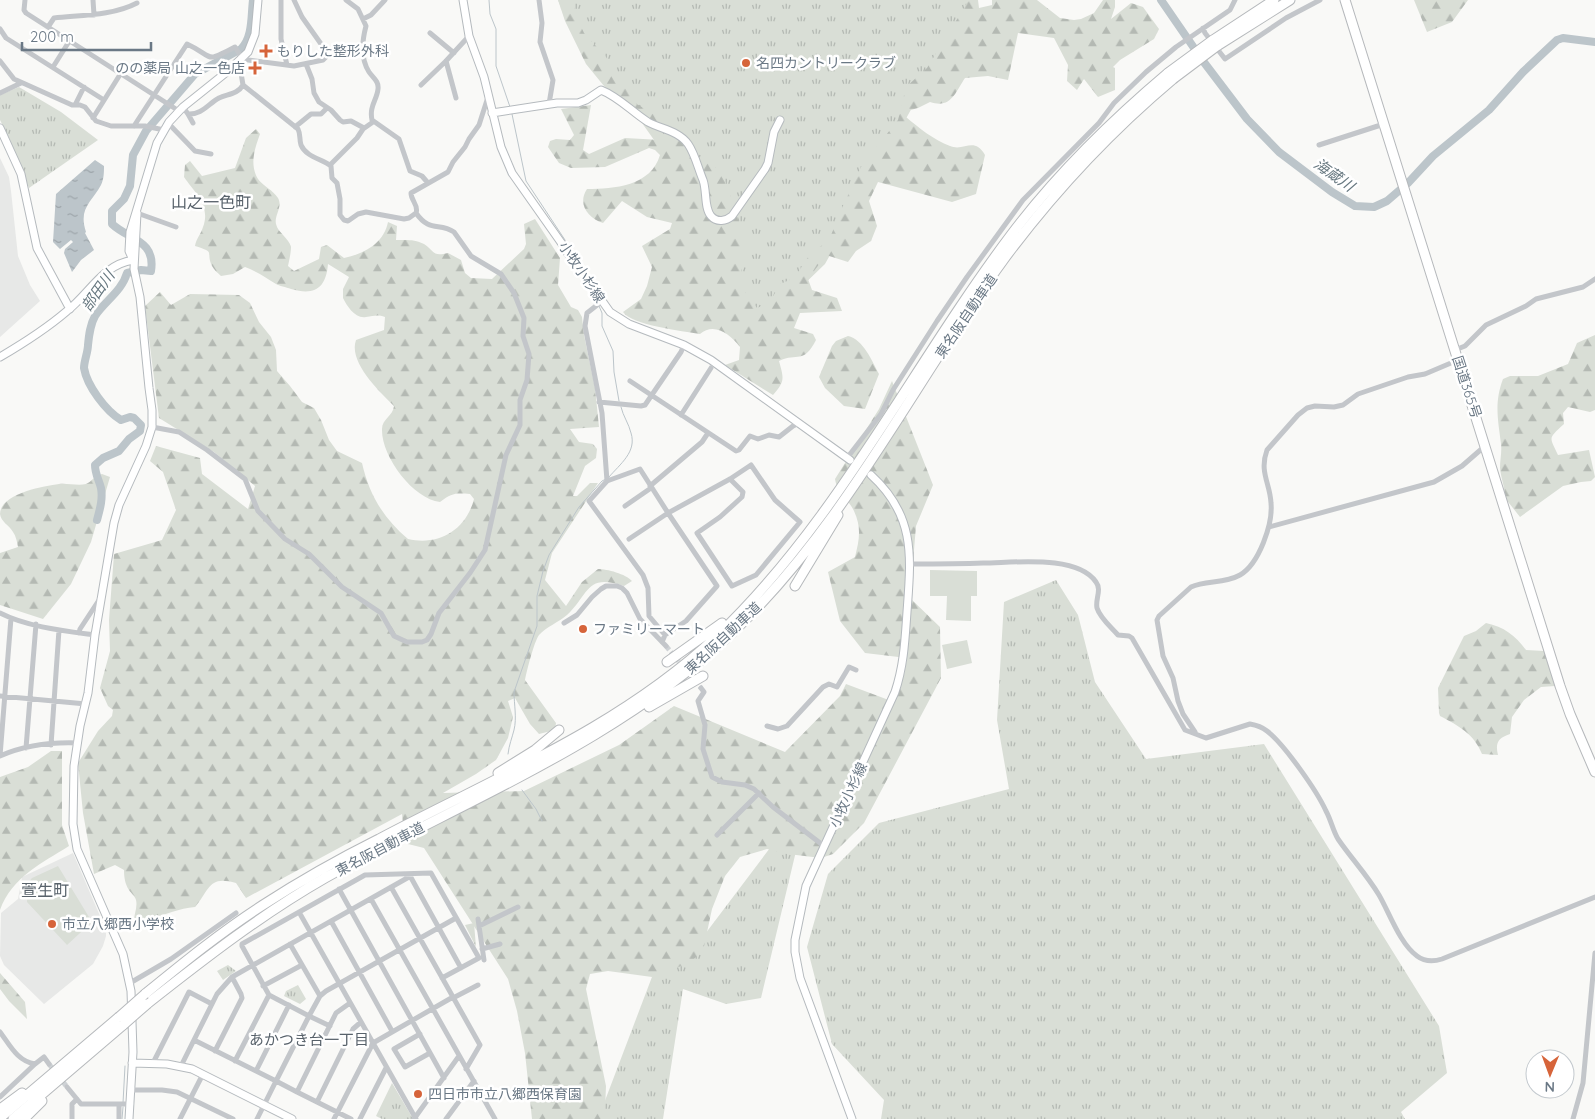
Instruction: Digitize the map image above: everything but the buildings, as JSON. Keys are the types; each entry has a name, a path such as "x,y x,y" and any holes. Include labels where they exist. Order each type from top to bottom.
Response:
{"highway":[{"name":"東名阪自動車道","path":"13,1119 121,1021 145,994 203,947 261,906 326,867 575,737 647,692 713,639 772,578 848,479 963,302 1028,212 1085,149 1116,119 1170,76 1274,0"},
{"name":"東名阪自動車道","path":"1215,43 1290,0"},
{"name":"国道365号","path":"1345,0 1560,686 1595,772"},
{"name":"東名阪自動車道","path":"121,1021 147,1004 247,928 321,880 579,745 620,720 697,665 739,626 778,585 810,546 1019,239 1065,184 1170,76"},
{"path":"795,586 877,450"},
{"path":"667,662 718,627 772,578"},
{"path":"579,745 703,676"},
{"path":"444,805 530,753 559,730"},
{"name":"東名阪自動車道","path":"0,1118 94,1045"},
{"path":"0,1109 94,1045"},
{"path":"24,1119 94,1045"}],"street":[{"path":"25,0 24,10 26,13 172,106 181,109 188,114 193,123"},
{"path":"93,0 94,15"},
{"path":"134,260 129,251 152,154 168,123 181,109 239,56 248,52 254,38 258,0"},
{"path":"281,0 281,39 287,65"},
{"path":"239,56 287,65 306,64 323,60 326,57 326,51 302,17 294,0"},
{"path":"346,0 358,9 366,26 363,38 363,57 378,85 371,113 373,122 385,128 399,139 410,171 422,176 428,183"},
{"path":"363,19 371,15 384,0"},
{"name":"小牧小杉線","path":"462,0 469,36 484,77 506,163 564,245 599,303 617,318 684,345 731,373 848,459"},
{"path":"539,0 542,23 540,42 553,80 548,104"},
{"path":"848,459 881,414 893,390 942,314 1023,200 1099,123 1114,103 1146,72 1197,31 1230,10 1235,0"},
{"path":"1203,28 1225,59 1286,18 1320,0"},
{"path":"48,27 54,18 94,15 126,8 137,3"},
{"path":"0,30 6,38 104,100"},
{"path":"430,33 454,53"},
{"path":"421,85 469,36"},
{"path":"53,67 70,40"},
{"path":"134,126 187,44 209,58 215,58 235,47 239,56 243,85 295,127 300,133 301,145 306,151 332,168 332,178 336,181 339,192 340,215 345,221 366,212 404,218 409,218 416,213"},
{"path":"0,61 14,79 75,105 85,107 93,118 111,126 145,126 164,130"},
{"path":"446,61 456,98"},
{"path":"306,64 312,76 315,96 320,104 334,112 343,122 351,121 364,128"},
{"path":"93,118 121,73"},
{"path":"0,93 21,83"},
{"path":"188,114 204,110 218,99 239,91 243,85"},
{"path":"75,105 84,87"},
{"path":"492,113 548,104 578,103 601,90 613,94 634,113 648,122 680,136 688,145 704,182 706,206 710,215 720,220 727,220 732,216 765,169 774,132 780,120"},
{"path":"152,427 179,432 214,455 245,479 258,511 285,539 310,554 342,587 381,613 394,636 407,642 427,640 439,613 485,550 506,455 520,425 520,400 527,380 529,354 523,336 524,320 510,285 496,270 475,259 454,232 449,229 428,225 416,213 416,205 411,198 411,193 448,172 465,147 468,139 480,125 489,97"},
{"path":"295,127 311,114 321,114 327,108"},
{"path":"330,165 358,138 364,128 373,122"},
{"path":"168,123 194,151 211,154"},
{"path":"1319,145 1384,124"},
{"path":"0,128 21,174 37,248 70,309"},
{"path":"137,213 176,227"},
{"path":"119,1119 124,1104 132,1090 132,998 123,954 80,856 75,840 73,788 95,635 117,514 146,446 152,427 152,402 141,306 135,272 133,232"},
{"path":"0,357 26,342 70,309 100,277 122,262 134,260"},
{"path":"1455,350 1465,346 1486,325 1526,306 1536,299 1584,287 1594,281"},
{"path":"599,303 587,313 585,326 599,402 604,439 606,480"},
{"path":"599,402 641,406 644,404 652,395 684,345"},
{"path":"1458,360 1425,374 1404,378 1358,394 1343,405 1334,408 1315,406 1308,408 1298,415 1266,450 1264,475 1272,504 1272,519 1256,556 1241,574 1232,579 1197,584 1191,587 1159,616 1157,620 1163,656 1173,678 1183,714 1195,732 1200,736 1211,737 1242,725 1250,724 1257,725 1267,731 1276,740 1306,778 1326,809 1338,838 1378,893 1417,957 1433,962 1442,960 1595,897"},
{"path":"681,415 711,368"},
{"path":"630,381 708,433 738,450 750,436 756,439 769,435 779,437 799,423"},
{"path":"625,506 702,442 708,433"},
{"path":"1269,527 1434,482 1462,466 1486,446"},
{"path":"629,539 668,513 730,479 751,465 775,500 800,522 756,575 732,586 697,533 720,517 742,497 743,492 730,479"},
{"path":"564,623 577,615 601,589 606,586 617,586 627,593 640,619 664,644 665,635 648,615 648,588 643,574 589,501 606,480 638,469 717,586 686,621 665,635"},
{"name":"小牧小杉線","path":"852,1119 800,978 795,952 796,932 804,892 895,692 901,673 905,647 910,564 909,545 898,508 888,492 871,475"},
{"path":"910,564 1032,561 1064,565 1090,575 1097,583 1099,589 1097,598 1098,611 1118,635 1132,638 1185,730 1195,732"},
{"path":"79,633 102,596"},
{"path":"0,613 11,618 76,634 95,635"},
{"path":"11,618 2,697 0,756 14,750 63,742 78,743"},
{"path":"26,748 36,624"},
{"path":"51,745 59,630"},
{"path":"767,726 778,729 787,726 823,686 829,684 837,687 849,667 856,670"},
{"path":"701,688 704,692 698,701 704,721 703,749 711,775 722,782 754,788 773,807 824,846"},
{"path":"2,697 86,704"},
{"path":"716,835 759,793"},
{"path":"330,1026 269,995 242,944 365,875 431,873 479,958 442,978"},
{"path":"181,1066 220,990 232,977 371,899 409,875"},
{"path":"409,875 461,968"},
{"path":"391,887 480,1045 466,1069"},
{"path":"339,890 444,1078"},
{"path":"371,899 495,1119"},
{"path":"479,926 518,907"},
{"path":"299,912 415,1119 459,1056"},
{"path":"130,984 172,960 236,913"},
{"path":"257,1119 320,996 339,983 456,918"},
{"path":"478,919 484,960"},
{"path":"331,921 392,1031"},
{"path":"290,944 320,996"},
{"path":"475,951 500,944"},
{"path":"1573,1119 1584,1076 1595,953"},
{"path":"263,986 302,965"},
{"path":"215,1051 242,998 242,994 232,977"},
{"path":"334,1119 373,1043 478,984"},
{"path":"153,1063 189,992 212,1004"},
{"path":"235,1061 269,995"},
{"path":"297,1092 338,1011 350,1003"},
{"path":"256,1071 289,1005"},
{"path":"317,1102 353,1029 361,1022"},
{"path":"0,1032 18,1056 34,1064"},
{"path":"420,1034 394,1049 405,1067 430,1054"},
{"path":"194,1040 352,1119"},
{"path":"0,1096 34,1064 44,1058 48,1064"},
{"path":"132,1063 181,1066 203,1074 292,1119"},
{"path":"360,1119 386,1068"},
{"path":"181,1119 203,1074"},
{"path":"446,1119 474,1081"},
{"path":"67,1087 81,1104 124,1104"},
{"path":"132,1090 171,1091 191,1098 233,1119"},
{"path":"72,1119 72,1104 77,1099"},
{"path":"124,1104 129,1119"},
{"path":"488,1119 492,1113"}],"shaded area":[{"path":"0,158 9,177 18,256 30,285 40,301 0,337"},
{"name":"市立八郷西小学校","path":"73,853 106,930 106,936 93,964 44,1004 4,965 0,956 1,913 18,899 22,877"}],"green space":[{"name":"名四カントリークラブ","path":"558,0 970,0 962,18 825,264 765,322 724,302 676,171 562,10"},
{"path":"558,0 575,0 574,11 584,33 606,57 635,103 690,139 701,160 710,163 721,172 747,242 739,284 757,308 771,300 780,284 792,279 810,254 829,240 862,165 898,120 906,87 927,68 967,3 967,0 978,0 979,8 992,5 992,0 1037,0 1060,18 1074,20 1094,13 1103,0 1115,0 1111,19 1131,3 1143,7 1159,29 1154,39 1120,60 1113,67 1115,68 1115,90 1098,97 1084,79 1077,90 1067,81 1068,65 1054,38 1018,33 1008,80 988,76 965,78 948,101 937,104 930,102 907,111 906,117 938,140 950,146 973,145 981,149 985,155 976,194 952,202 878,182 869,201 877,226 871,241 856,251 848,262 826,255 808,279 812,290 837,298 842,311 800,313 794,328 813,334 816,340 804,355 779,361 782,380 773,395 725,365 739,360 740,347 722,331 711,329 700,334 670,329 646,324 628,317 623,312 641,299 647,286 652,267 642,246 670,229 672,223 647,217 622,201 603,223 593,218 586,210 583,200 584,195 587,189 620,186 640,179 649,173 660,155 655,150 649,148 605,167 571,168 559,163 548,147 550,141 556,139 570,140 574,135 561,109 591,105 583,150 589,154 625,138 661,140 668,136 604,86 586,64 565,21"},
{"path":"1414,0 1468,0 1452,22 1427,32"},
{"path":"19,87 61,112 98,140 29,188 0,120 0,95"},
{"path":"256,129 260,134 253,162 255,173 258,179 278,198 280,205 276,224 290,244 288,266 294,271 319,259 321,247 327,245 344,258 359,254 378,242 388,222 397,226 396,240 417,241 436,254 448,253 461,260 465,273 471,278 492,279 524,249 526,244 524,224 535,219 560,258 558,285 571,307 578,310 582,317 595,388 599,427 570,429 579,442 593,444 597,449 596,458 585,466 573,496 577,496 590,483 598,483 552,553 545,580 566,606 582,582 598,569 616,572 632,581 624,586 602,582 595,584 590,587 567,615 539,635 525,680 556,723 555,730 539,734 530,724 515,698 508,701 513,717 508,738 496,760 443,793 524,791 619,745 674,706 785,752 840,696 846,684 894,702 904,675 907,658 865,653 840,621 828,572 855,557 859,534 857,517 838,489 835,479 879,409 892,381 933,485 916,526 910,598 940,627 941,678 864,823 833,854 821,858 767,849 740,857 725,876 712,909 703,951 689,963 652,977 608,971 590,974 586,989 606,1086 605,1111 602,1119 532,1119 525,1053 517,1011 508,979 424,848 408,844 404,834 402,814 246,898 236,883 220,881 211,886 195,907 151,918 147,924 134,924 136,900 127,885 124,870 115,865 94,874 83,813 78,763 98,731 112,716 113,710 108,706 100,688 110,651 109,620 114,554 162,540 176,510 163,472 150,461 156,446 200,458 202,474 248,509 255,486 214,452 159,418 145,306 160,292 171,305 190,294 239,295 250,303 259,322 271,337 276,350 277,371 302,402 314,408 329,440 337,451 362,463 378,505 391,523 408,539 430,540 450,533 465,519 474,499 470,494 454,494 440,502 430,499 410,485 393,463 383,440 382,426 394,406 367,376 357,358 355,349 356,340 384,330 385,317 378,315 362,317 352,311 343,298 343,289 349,277 328,264 325,279 318,288 299,291 279,285 245,267 233,274 221,276 212,266 208,251 195,246 203,227 205,213 201,200 184,177 185,165 190,161 202,176 235,168 246,138"},
{"path":"1595,335 1595,410 1590,412 1568,407 1563,413 1564,424 1555,432 1552,441 1558,455 1589,450 1595,477 1591,481 1563,486 1520,517 1505,498 1500,468 1501,447 1498,396 1503,379 1510,376 1538,376 1568,364 1577,343"},
{"path":"848,336 863,346 879,374 865,409 844,406 825,388 819,377 832,346 836,341"},
{"path":"102,474 110,477 91,542 71,584 43,619 0,605 0,553 18,547 14,534 1,517 2,507 14,496 23,492 59,484 86,484"},
{"path":"930,570 977,571 977,596 971,596 971,621 946,620 947,596 930,596"},
{"path":"1056,580 1078,615 1095,682 1146,759 1264,744 1439,1026 1447,1073 1401,1112 1405,1119 881,1119 884,1100 832,1044 807,947 828,874 879,823 1009,789 997,720 1004,602"},
{"path":"1486,623 1509,632 1526,650 1544,651 1555,686 1541,687 1524,700 1512,717 1510,734 1498,741 1498,755 1482,754 1470,736 1460,727 1440,716 1439,713 1438,688 1464,636 1476,631"},
{"path":"967,640 972,663 947,669 942,645"},
{"path":"51,751 62,751 62,825 69,846 38,865 20,880 5,898 0,910 0,777 28,767"},
{"path":"776,840 797,847 761,998 726,1004 683,989 663,1119 598,1119 655,969 699,942"},
{"path":"58,866 92,922 67,945 27,902 27,884 32,878"},
{"path":"474,923 476,947 465,925"},
{"path":"228,965 236,971 223,980 217,971"},
{"path":"0,973 25,1002 27,1019 0,989"},
{"path":"298,985 306,999 300,1004 284,996 286,991"},
{"path":"392,1083 412,1119 382,1119 376,1116"}],"water":[{"path":"95,160 104,166 103,178 101,185 87,206 84,217 85,233 94,250 81,260 72,272 64,253 65,249 73,242 71,240 60,249 53,242 56,194"}],"waterway":[{"name":"部田川","path":"97,520 102,492 95,465 103,458 119,451 129,439 140,431 141,425 134,418 130,417 121,420 115,416 93,390 84,368 90,330 95,316 117,291 127,273 141,270 151,271 149,253 140,242 112,224 112,211 124,199 130,186 133,155 146,131 195,74 241,49 245,44 251,26 253,0"},
{"path":"489,0 490,14 496,29 496,66 510,107"},
{"name":"海蔵川","path":"1161,0 1203,61 1247,119 1279,152 1332,192 1355,206 1374,207 1387,201 1408,183 1433,156 1489,110 1523,72 1557,40 1563,38 1595,42"},
{"path":"512,114 526,181 565,240 565,244"},
{"path":"563,250 563,254 575,269"},
{"path":"582,278 597,302"},
{"path":"599,306 602,313 602,326 613,351 614,372 619,401"},
{"path":"609,477 630,452 632,446 631,433 621,407"},
{"path":"508,754 515,725 514,692 537,626 537,596 543,571 549,555 579,507 606,479"},
{"path":"522,790 542,821"},
{"path":"123,1103 125,1066"},
{"path":"122,1119 123,1107"}],"tunnel":[{"path":"666,646 701,688"},
{"path":"49,1064 67,1087"}],"place":[{"name":"もりした整形外科","path":"266,51"},
{"name":"名四カントリークラブ","path":"746,63"},
{"name":"のの薬局 山之一色店","path":"255,68"},
{"name":"ファミリーマート","path":"583,629"},
{"name":"市立八郷西小学校","path":"52,924"},
{"name":"四日市市立八郷西保育園","path":"418,1094"}],"district":[{"name":"山之一色町","path":"211,202"},
{"name":"萱生町","path":"45,890"},
{"name":"あかつき台一丁目","path":"309,1040"}]}
